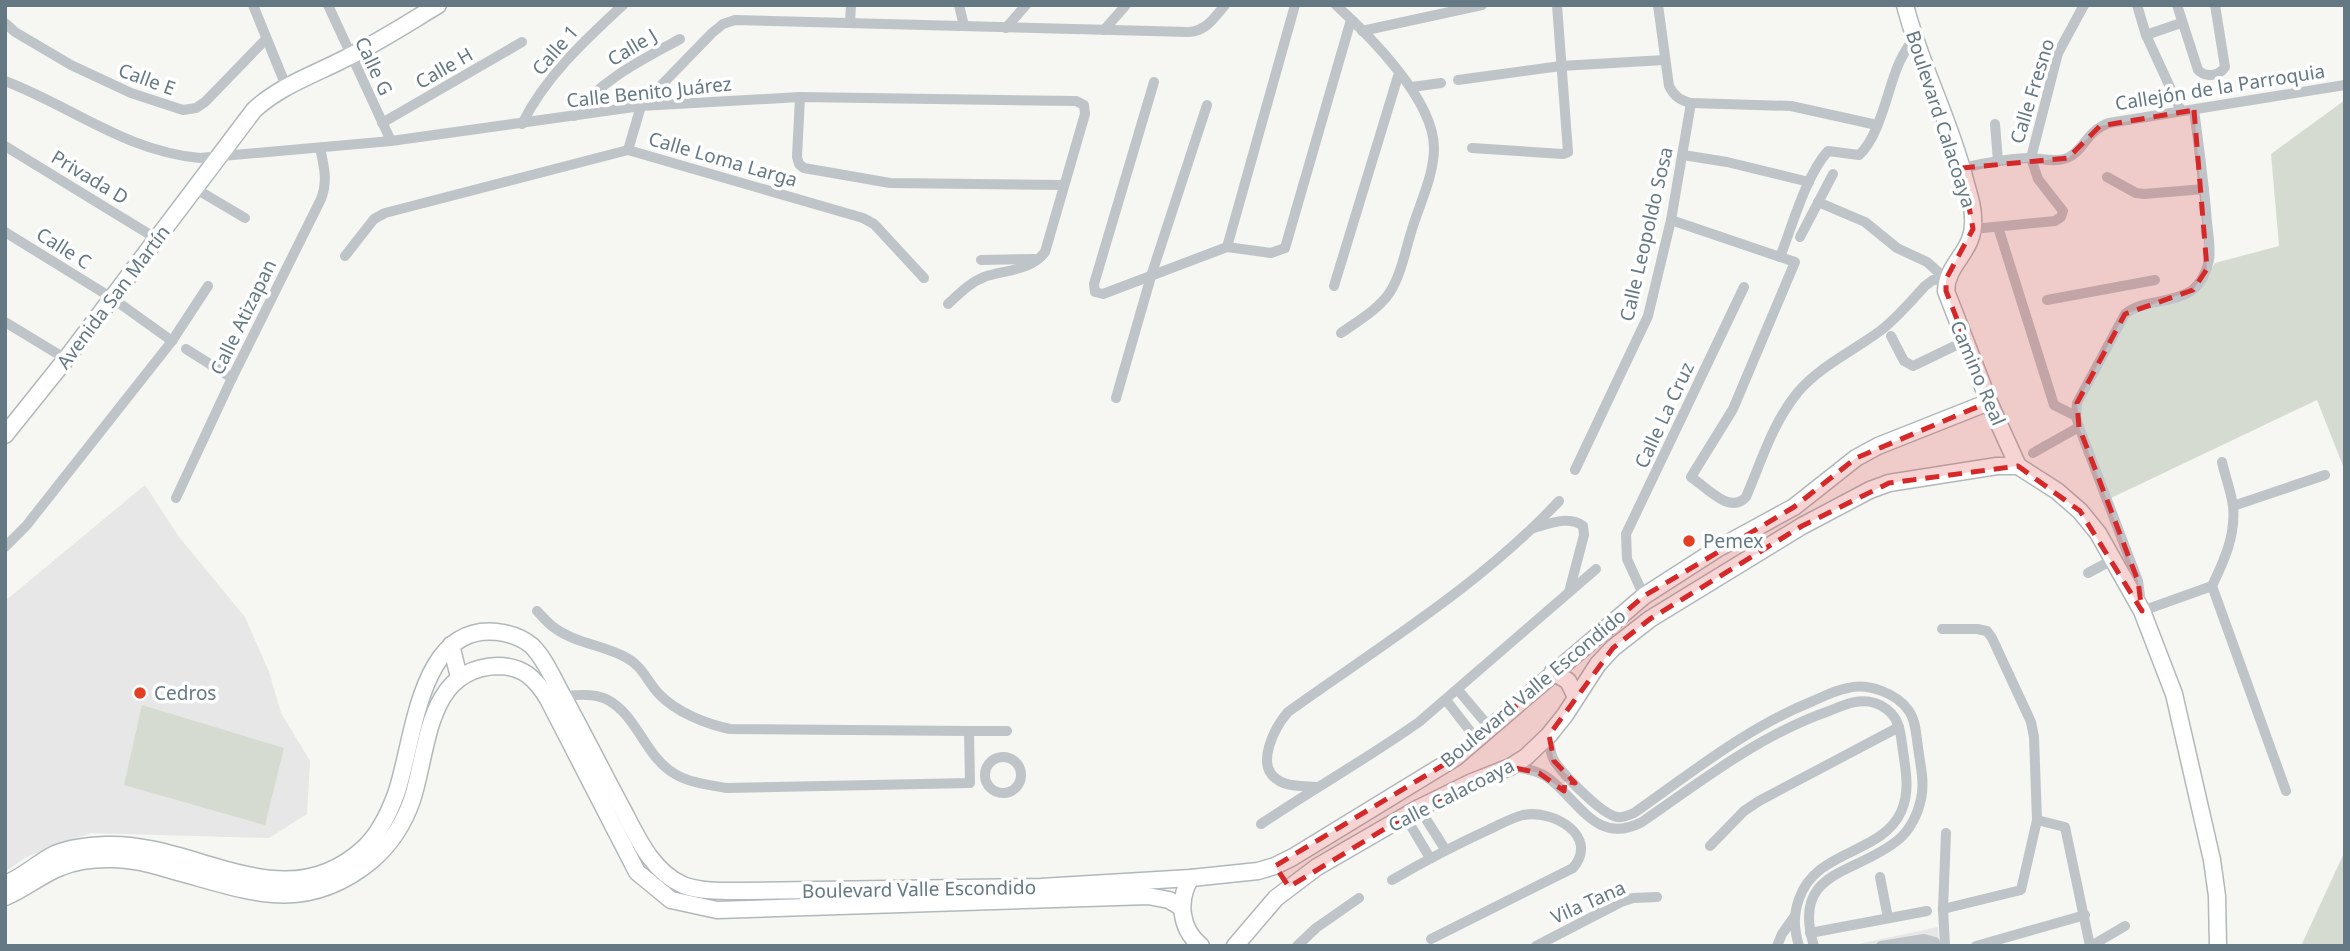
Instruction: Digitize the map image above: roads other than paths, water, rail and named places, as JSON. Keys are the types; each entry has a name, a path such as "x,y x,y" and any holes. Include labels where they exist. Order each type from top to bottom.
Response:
{"street":[{"path":"253,5 286,86"},
{"name":"Calle G","path":"328,5 391,141"},
{"name":"Avenida San Martín","path":"5,435 11,417 66,359 254,110 269,96 286,86 350,57 438,5"},
{"name":"Calle 1","path":"522,124 532,103 561,68 623,5"},
{"path":"850,23 851,5"},
{"path":"959,5 964,26"},
{"path":"1006,28 1026,5"},
{"path":"1104,30 1126,5"},
{"path":"628,150 641,106 723,24 735,20 1199,32 1225,5"},
{"path":"1227,247 1295,5"},
{"path":"1336,5 1412,87 1429,124 1434,146 1432,166 1390,293 1373,310 1341,333"},
{"path":"1472,148 1563,155 1568,152 1557,5"},
{"path":"1658,5 1668,86 1674,95 1691,103 1791,106 1877,125"},
{"name":"Boulevard Calacoaya","path":"1780,257 1795,262 1788,280 1733,409 1691,477 1734,505 1741,503 1746,497 1772,435 1799,391 1816,374 1883,329 1925,286 1933,280 1946,279 1970,242 1973,215 1962,168 1913,39 1905,5"},
{"name":"Calle Fresno","path":"1973,229 2055,221 2061,218 2063,211 2038,179 2031,158 2058,53 2084,5"},
{"path":"2137,5 2146,35 2181,111"},
{"path":"2177,5 2198,70 2208,75 2222,71 2225,61 2215,5"},
{"path":"1362,31 1476,6"},
{"path":"1154,82 1094,284 1095,292 1103,294 1227,247 1271,253 1284,248 1352,20"},
{"name":"Calle E","path":"5,23 15,32 101,80 183,110 195,108 205,102 266,39"},
{"path":"2146,35 2181,23"},
{"name":"Calle J","path":"574,116 595,92 680,39"},
{"path":"1671,220 1780,257 1809,182 1828,151 1859,155 1865,149 1877,125 1902,55 1913,39"},
{"name":"Calle H","path":"382,123 522,42"},
{"path":"1458,80 1561,66 1664,60"},
{"path":"1334,286 1399,73"},
{"name":"Calle Benito Juárez","path":"5,80 111,133 141,145 185,157 219,158 391,141 641,106 800,97 1076,101 1084,105 1085,114 1064,185"},
{"path":"1412,87 1441,83"},
{"name":"Callejón de la Parroquia","path":"1962,168 2031,158 2060,160 2068,158 2092,131 2100,126 2345,85"},
{"path":"800,97 797,157 804,168 890,183 1064,185 1045,252 1040,259 1030,265 982,278 969,285 948,304"},
{"name":"Calle Leopoldo Sosa","path":"1575,470 1648,316 1671,220 1691,103"},
{"path":"1116,398 1152,274 1207,105"},
{"path":"2142,611 2138,580 2078,421 2077,403 2125,314 2139,305 2183,295 2193,290 2201,281 2210,256 2194,110"},
{"path":"1995,124 1998,161"},
{"name":"Privada D","path":"5,146 157,239"},
{"name":"Calle Atizapan","path":"176,498 326,187 320,148"},
{"name":"Calle Loma Larga","path":"345,256 374,219 385,212 628,150 863,218 874,225 924,278"},
{"path":"1683,155 1727,162 1809,182"},
{"path":"1800,237 1832,174"},
{"path":"2107,177 2144,194 2204,189"},
{"path":"196,189 245,218"},
{"path":"1818,202 1865,222 1897,248 1927,262 1946,279"},
{"path":"1998,228 2054,405 2078,421"},
{"name":"Calle C","path":"5,232 113,298 172,341"},
{"path":"981,260 1040,259"},
{"name":"Camino Real","path":"1946,279 1950,304 2018,466"},
{"path":"2047,300 2155,279"},
{"path":"2138,283 2139,305"},
{"path":"5,547 32,519 172,341 208,286"},
{"name":"Calle La Cruz","path":"1644,596 1627,559 1626,534 1744,287"},
{"path":"5,322 66,359"},
{"path":"1891,336 1904,361 1913,366 1965,341"},
{"path":"186,349 232,378"},
{"name":"Boulevard Valle Escondido","path":"521,638 533,647 544,662 642,845 658,868 683,885 715,891 1041,887 1258,871 1293,857 1455,758 1644,596 1717,549 1794,507 1856,458 1878,446 1989,402"},
{"path":"2033,453 2078,421"},
{"path":"2142,611 2212,586 2225,560 2231,536 2233,506 2222,462"},
{"path":"2018,466 2057,491 2080,511 2098,533 2142,611 2174,694 2197,794 2216,884 2218,946"},
{"name":"Calle Calacoaya","path":"1235,946 1289,887 1317,867 1412,812 1526,757 1549,735 1598,664 1650,619 1802,526 1870,490 1889,483 1980,467 2018,466"},
{"path":"2233,506 2325,475"},
{"path":"1316,788 1278,780 1269,771 1267,759 1270,743 1277,725 1288,712 1477,576 1534,528 1559,501"},
{"path":"1794,507 1805,513 1802,526"},
{"path":"1534,528 1567,520 1583,526 1584,536 1569,592"},
{"path":"2088,573 2114,559"},
{"path":"1261,824 1389,743 1446,700 1596,569"},
{"path":"2212,586 2286,791"},
{"path":"537,611 553,628 628,658 640,667 666,701 708,724 730,729 1007,731"},
{"path":"1942,629 1977,629 1987,631 1992,638 2033,729 2037,820 2021,890 1942,909"},
{"path":"5,884 55,855 76,848 108,845 136,847 265,878 292,881 319,876 341,866 365,848 389,813 423,691 439,657 451,645 472,634 485,631 521,638 510,666 478,668 459,677 450,685 440,701 430,729 412,800 403,821 391,841 372,860 343,881 319,891 300,894 260,894 134,860 86,860 60,867 19,892 5,897"},
{"path":"451,645 459,677"},
{"name":"Boulevard Valle Escondido","path":"510,666 537,681 637,872 671,900 718,910 1148,896 1168,900 1181,907"},
{"path":"1553,672 1568,681 1576,697"},
{"path":"1549,735 1554,761 1601,808 1617,817 1625,817 1782,713 1857,686 1880,691 1898,700 1910,711 1915,726 1923,784 1919,808 1909,828 1895,842 1836,874 1818,888 1809,911 1810,933 1814,946"},
{"path":"1458,690 1490,728"},
{"path":"563,696 605,698 625,713 657,760 675,774 697,783 727,788 986,782"},
{"path":"1446,700 1477,740"},
{"path":"1510,767 1539,773 1564,791 1599,824 1616,830 1626,829 1642,822 1770,736 1804,720 1856,701 1870,702 1890,711 1899,727 1907,788 1900,813 1886,830 1832,861 1808,879 1802,889 1794,917 1782,933 1777,946"},
{"path":"1710,846 1744,811 1759,801 1899,727"},
{"path":"969,731 970,783"},
{"path":"1455,758 1454,765 1460,777 1472,782"},
{"path":"1564,791 1566,783 1575,783"},
{"path":"1412,812 1445,849"},
{"path":"1412,812 1430,858"},
{"path":"1391,880 1445,849 1521,816 1534,814 1558,820 1578,836 1583,847 1581,859 1573,868 1431,939"},
{"path":"2037,820 2065,827 2091,946 2125,926"},
{"path":"1945,946 1942,909 1946,833"},
{"path":"1275,866 1289,887"},
{"path":"1880,877 1888,918"},
{"path":"1191,878 1185,887 1181,907 1185,939 1201,946"},
{"name":"Vila Tana","path":"1536,946 1621,902 1633,898 1657,897"},
{"path":"1297,946 1316,928 1359,898"},
{"path":"1810,933 1927,911"},
{"path":"1976,946 2085,915"},
{"path":"1794,917 1798,945"},
{"path":"1881,946 1924,939 1934,942 1936,946"}],"place":[{"name":"Pemex","path":"1689,541"},
{"name":"Cedros","path":"140,693"}]}
